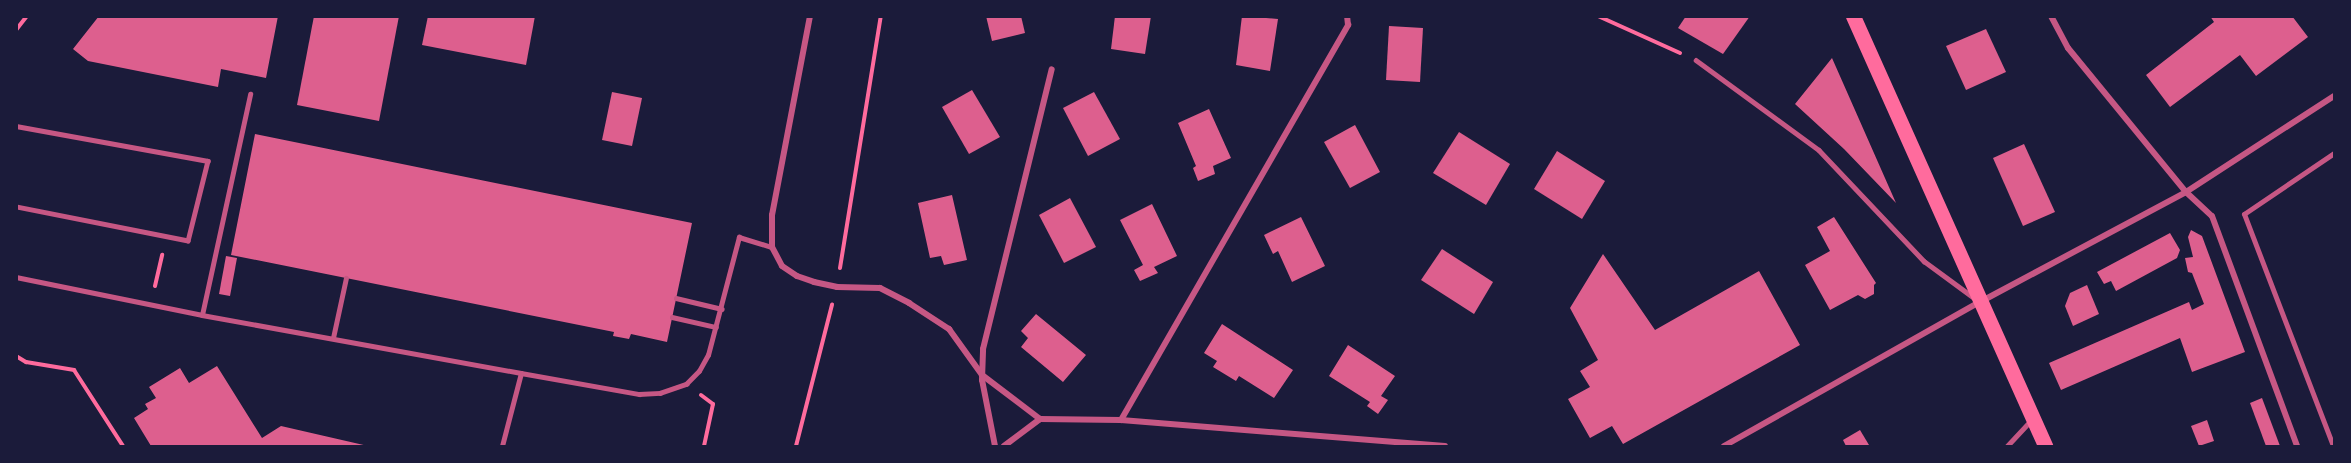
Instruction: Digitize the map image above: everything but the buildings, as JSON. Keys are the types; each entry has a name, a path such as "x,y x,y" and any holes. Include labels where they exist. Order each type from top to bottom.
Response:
{"main road":[{"path":"1853,16 2045,447"}],"street":[{"path":"810,16 772,215 772,248 782,266 797,276 837,287 880,288 909,303 948,329 982,375 1040,419 1121,420 1445,447"},
{"path":"1121,420 1348,26 1347,16"},
{"path":"2051,16 2068,48 2186,192 2212,216 2297,447"},
{"path":"995,447 982,375 983,349 1052,69"},
{"path":"1724,447 1980,302 2186,192 2334,96"},
{"path":"1004,447 1040,419"}],"lane":[{"path":"1696,60 1819,150 1924,261 1980,302"},
{"path":"202,315 249,94"},
{"path":"16,126 208,161 188,241 16,207"},
{"path":"2333,447 2244,214 2334,153"},
{"path":"16,277 202,315 639,394 660,393 686,384 699,371 722,309 739,237 772,248"},
{"path":"333,338 346,278"},
{"path":"676,298 722,309"},
{"path":"672,317 716,327"},
{"path":"502,447 521,373"},
{"path":"2007,447 2032,418"}],"path":[{"path":"16,30 27,16"},
{"path":"796,447 837,287 881,16"},
{"path":"1598,16 1696,60"},
{"path":"152,304 165,236"},
{"path":"16,356 26,362 74,370 123,447"},
{"path":"686,384 713,404 704,447"}]}
